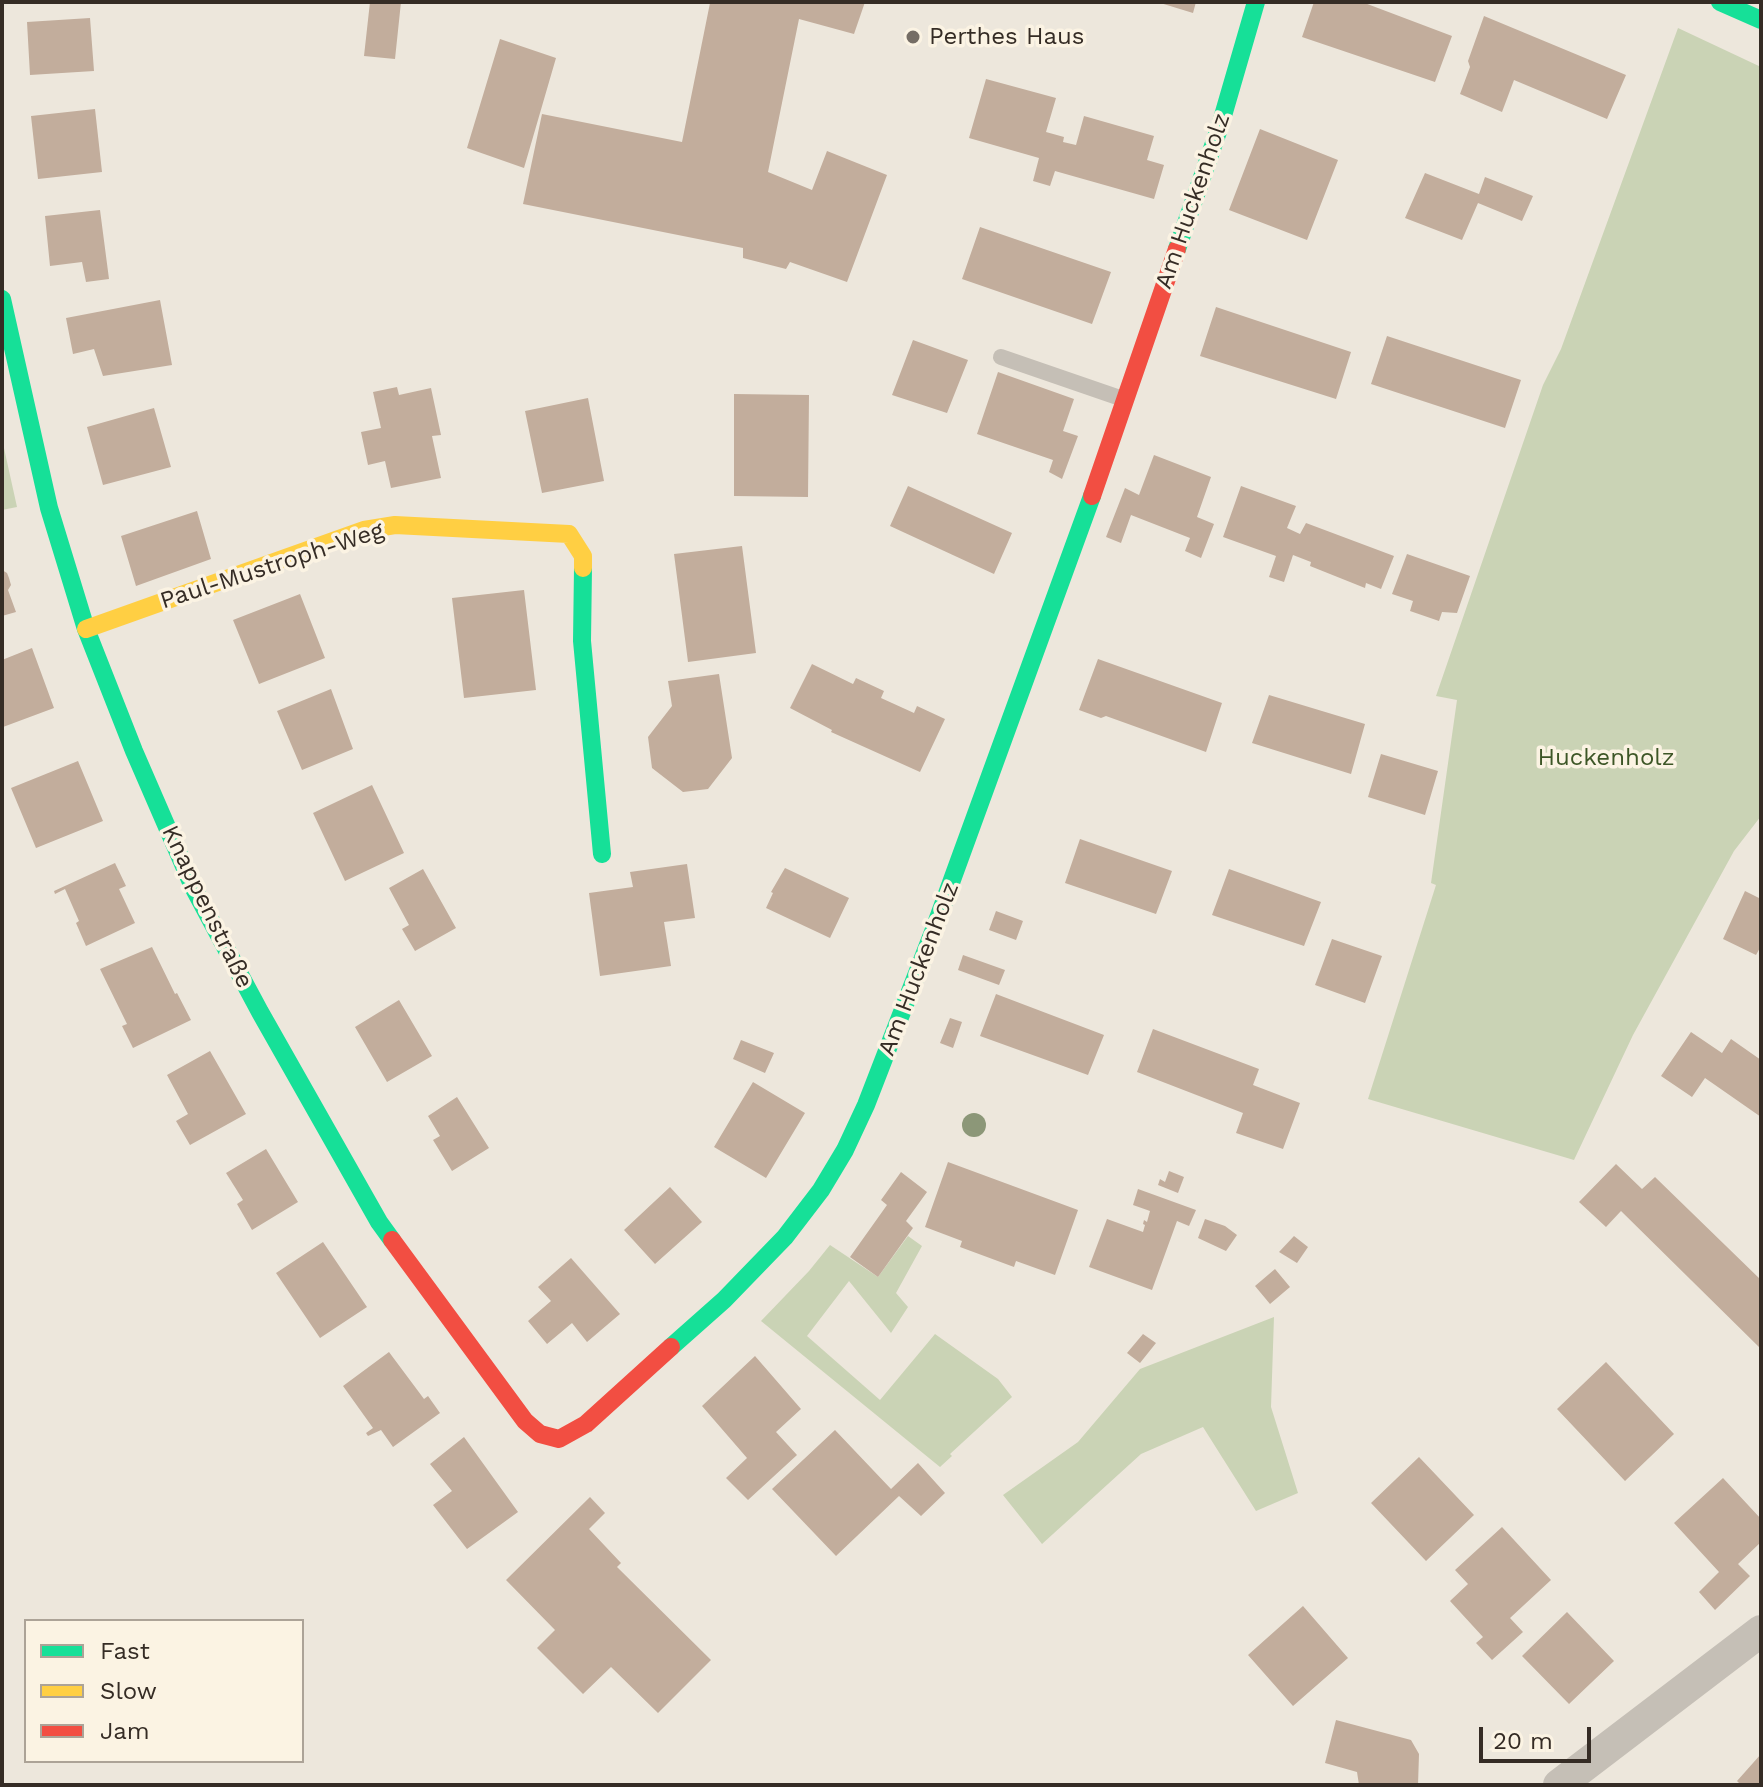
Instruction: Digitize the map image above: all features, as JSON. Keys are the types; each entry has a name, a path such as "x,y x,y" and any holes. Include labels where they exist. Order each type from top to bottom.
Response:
{"street":[{"name":"Am Huckenholz","path":"559,1439 586,1424 724,1300 785,1237 821,1190 845,1150 866,1105 939,918 1060,587 1220,126 1256,2"},
{"path":"1720,2 1761,20"},
{"name":"Knappenstraße","path":"2,299 49,508 86,629 193,887 379,1222 525,1421 540,1434 559,1439"},
{"name":"Paul-Mustroph-Weg","path":"86,629 364,530 395,525 569,534 583,556 584,680 602,854"},
{"path":"1559,1785 1761,1631"}],"lane":[{"path":"1001,357 1125,399"}],"green space":[{"name":"Huckenholz","path":"1678,28 1761,67 1761,816 1734,851 1633,1035 1574,1160 1368,1099 1436,885 1431,883 1457,700 1436,696 1543,385 1561,349"},
{"path":"2,439 17,507 2,510"},
{"path":"908,1236 922,1246 896,1293 908,1307 891,1333 849,1281 807,1336 880,1400 935,1334 998,1379 1012,1397 940,1467 761,1321 830,1245 878,1277"},
{"path":"1274,1317 1271,1407 1298,1493 1256,1511 1203,1427 1141,1454 1042,1544 1003,1495 1078,1442 1140,1369"}],"building":[{"path":"370,2 401,2 395,59 364,56"},
{"path":"865,2 854,34 799,19 768,172 812,190 827,151 887,175 847,282 790,262 786,269 743,258 743,248 523,204 542,114 682,142 710,3"},
{"path":"1157,2 1196,2 1193,13"},
{"path":"1314,2 1362,2 1452,36 1435,82 1302,37"},
{"path":"1484,16 1626,75 1607,119 1514,80 1502,112 1460,94"},
{"path":"90,18 94,71 30,75 27,22"},
{"path":"500,39 556,58 524,168 467,148"},
{"path":"986,79 1056,98 1046,132 1064,137 1063,142 1076,145 1084,116 1154,136 1147,160 1164,165 1154,199 1055,171 1050,186 1033,181 1039,158 969,138"},
{"path":"95,109 102,172 38,179 31,116"},
{"path":"1260,129 1338,160 1307,240 1229,210"},
{"path":"1425,173 1479,194 1485,177 1533,196 1522,221 1478,203 1462,240 1405,218"},
{"path":"100,210 109,279 86,282 82,262 50,266 45,216"},
{"path":"980,227 1111,272 1092,324 962,279"},
{"path":"160,300 172,365 103,376 94,349 73,354 66,318"},
{"path":"1216,307 1351,352 1336,399 1200,356"},
{"path":"1387,336 1521,380 1505,428 1371,384"},
{"path":"913,340 968,360 947,413 892,395"},
{"path":"998,372 1074,399 1063,431 1078,436 1062,479 1049,472 1053,460 977,434"},
{"path":"397,387 399,395 431,388 441,435 432,436 441,478 391,488 385,461 368,465 361,432 381,428 373,392"},
{"path":"734,394 809,395 808,497 734,496"},
{"path":"588,398 604,481 542,493 525,411"},
{"path":"154,408 171,467 103,485 87,427"},
{"path":"1154,455 1211,477 1197,517 1214,524 1201,558 1185,551 1190,538 1131,515 1121,543 1106,537 1125,488 1139,495"},
{"path":"908,486 1012,533 994,574 890,526"},
{"path":"1241,486 1296,506 1287,528 1300,534 1306,523 1394,556 1381,589 1366,583 1365,588 1310,566 1311,562 1293,555 1284,582 1269,577 1276,556 1223,537"},
{"path":"197,511 211,559 136,586 121,536"},
{"path":"742,546 756,653 688,662 674,554"},
{"path":"1407,554 1470,576 1457,613 1442,612 1439,621 1410,611 1413,601 1392,594"},
{"path":"2,570 9,578 11,585 8,590 16,612 2,616"},
{"path":"524,590 536,690 464,698 452,598"},
{"path":"300,594 325,658 259,684 233,620"},
{"path":"32,648 54,708 3,727 2,660"},
{"path":"1098,659 1222,703 1206,752 1106,716 1101,718 1079,710"},
{"path":"812,664 853,684 856,678 884,691 881,698 914,713 917,706 945,719 920,772 831,732 790,708"},
{"path":"719,674 732,758 708,789 683,792 652,768 648,737 672,706 668,681"},
{"path":"331,689 353,749 302,770 277,711"},
{"path":"1269,695 1365,724 1351,774 1252,743"},
{"path":"1381,754 1438,771 1425,815 1368,797"},
{"path":"78,761 103,821 36,848 11,788"},
{"path":"372,785 404,853 345,881 313,813"},
{"path":"1080,839 1172,871 1156,914 1065,883"},
{"path":"115,863 126,886 119,889 135,923 86,946 65,889 55,894 54,891"},
{"path":"687,864 695,918 664,922 671,966 600,976 589,893 633,887 630,872"},
{"path":"785,868 849,898 830,938 766,908"},
{"path":"423,869 456,928 415,951 402,929 409,925 389,888"},
{"path":"1229,869 1321,902 1304,946 1212,915"},
{"path":"1745,891 1761,899 1761,946 1756,955 1723,939"},
{"path":"996,911 1023,921 1016,940 989,930"},
{"path":"1332,939 1382,956 1365,1003 1315,985"},
{"path":"152,947 191,1020 133,1048 122,1026 127,1024 100,969"},
{"path":"963,955 1005,970 999,985 958,970"},
{"path":"996,994 1104,1035 1088,1075 980,1036"},
{"path":"399,1000 432,1056 387,1082 355,1027"},
{"path":"950,1018 962,1022 953,1048 940,1043"},
{"path":"1153,1029 1259,1069 1253,1085 1300,1103 1283,1149 1236,1133 1243,1113 1137,1072"},
{"path":"1691,1032 1722,1053 1731,1039 1761,1060 1761,1117 1705,1078 1692,1097 1661,1076"},
{"path":"741,1040 774,1053 765,1073 733,1059"},
{"path":"210,1051 246,1114 190,1145 176,1121 188,1114 167,1075"},
{"path":"753,1082 805,1113 766,1178 714,1147"},
{"path":"457,1097 489,1148 452,1171 433,1140 440,1136 428,1116"},
{"path":"266,1149 298,1202 252,1230 237,1204 243,1200 226,1173"},
{"path":"948,1162 1078,1210 1055,1275 1016,1261 1014,1267 960,1247 962,1241 925,1227"},
{"path":"1616,1164 1642,1189 1655,1177 1761,1280 1761,1349 1621,1211 1606,1227 1579,1202"},
{"path":"1169,1171 1184,1177 1178,1193 1158,1185 1160,1179 1165,1182"},
{"path":"901,1172 927,1192 906,1221 913,1228 878,1277 850,1257 887,1205 881,1200"},
{"path":"670,1187 702,1222 655,1264 624,1230"},
{"path":"1138,1189 1196,1210 1189,1226 1177,1221 1152,1290 1089,1267 1107,1219 1143,1232 1144,1220 1147,1222 1150,1211 1133,1205"},
{"path":"1205,1219 1225,1226 1237,1235 1226,1251 1198,1238"},
{"path":"1294,1236 1308,1247 1297,1263 1279,1252"},
{"path":"323,1242 367,1307 320,1338 276,1273"},
{"path":"571,1258 620,1314 587,1342 572,1323 547,1344 528,1321 551,1301 538,1287"},
{"path":"1275,1269 1290,1287 1270,1304 1255,1286"},
{"path":"1143,1334 1156,1343 1140,1363 1127,1353"},
{"path":"389,1352 424,1399 428,1396 440,1413 393,1447 381,1430 368,1436 366,1433 373,1428 343,1386"},
{"path":"755,1356 801,1409 776,1432 797,1455 748,1500 726,1478 747,1458 702,1406"},
{"path":"1606,1362 1674,1434 1625,1481 1557,1409"},
{"path":"835,1430 891,1489 918,1463 945,1493 921,1516 899,1496 836,1556 772,1489"},
{"path":"464,1437 518,1512 467,1549 433,1505 452,1491 430,1464"},
{"path":"1419,1457 1474,1515 1426,1561 1371,1503"},
{"path":"1723,1478 1761,1519 1761,1542 1738,1564 1750,1576 1715,1610 1699,1592 1719,1572 1674,1523"},
{"path":"590,1497 605,1513 589,1529 621,1563 617,1567 711,1660 658,1713 611,1667 583,1694 537,1648 555,1630 506,1580"},
{"path":"1502,1527 1551,1580 1510,1618 1523,1632 1492,1660 1476,1643 1483,1637 1450,1601 1468,1584 1455,1570"},
{"path":"1303,1606 1348,1658 1293,1706 1248,1655"},
{"path":"1567,1612 1614,1661 1569,1704 1522,1656"},
{"path":"1336,1720 1411,1740 1419,1754 1418,1785 1359,1785 1357,1772 1325,1763"},
{"path":"1761,1754 1761,1785 1741,1785 1737,1781"}],"traffic: fast":[{"path":"1177,249 1220,126 1256,2"},
{"path":"1720,2 1761,20"},
{"path":"2,299 49,508 86,629 134,751 193,887 260,1012 392,1240"},
{"path":"671,1347 724,1300 785,1237 821,1190 845,1150 866,1105 933,932 1092,496"},
{"path":"583,568 582,641 602,854"}],"traffic: slow":[{"path":"86,629 364,530 395,525 569,534 583,556 583,568"}],"traffic: jam":[{"path":"1092,496 1177,249"},
{"path":"392,1240 525,1421 540,1434 559,1439 586,1424 671,1347"}],"place":[{"name":"Perthes Haus","path":"913,37"}]}
